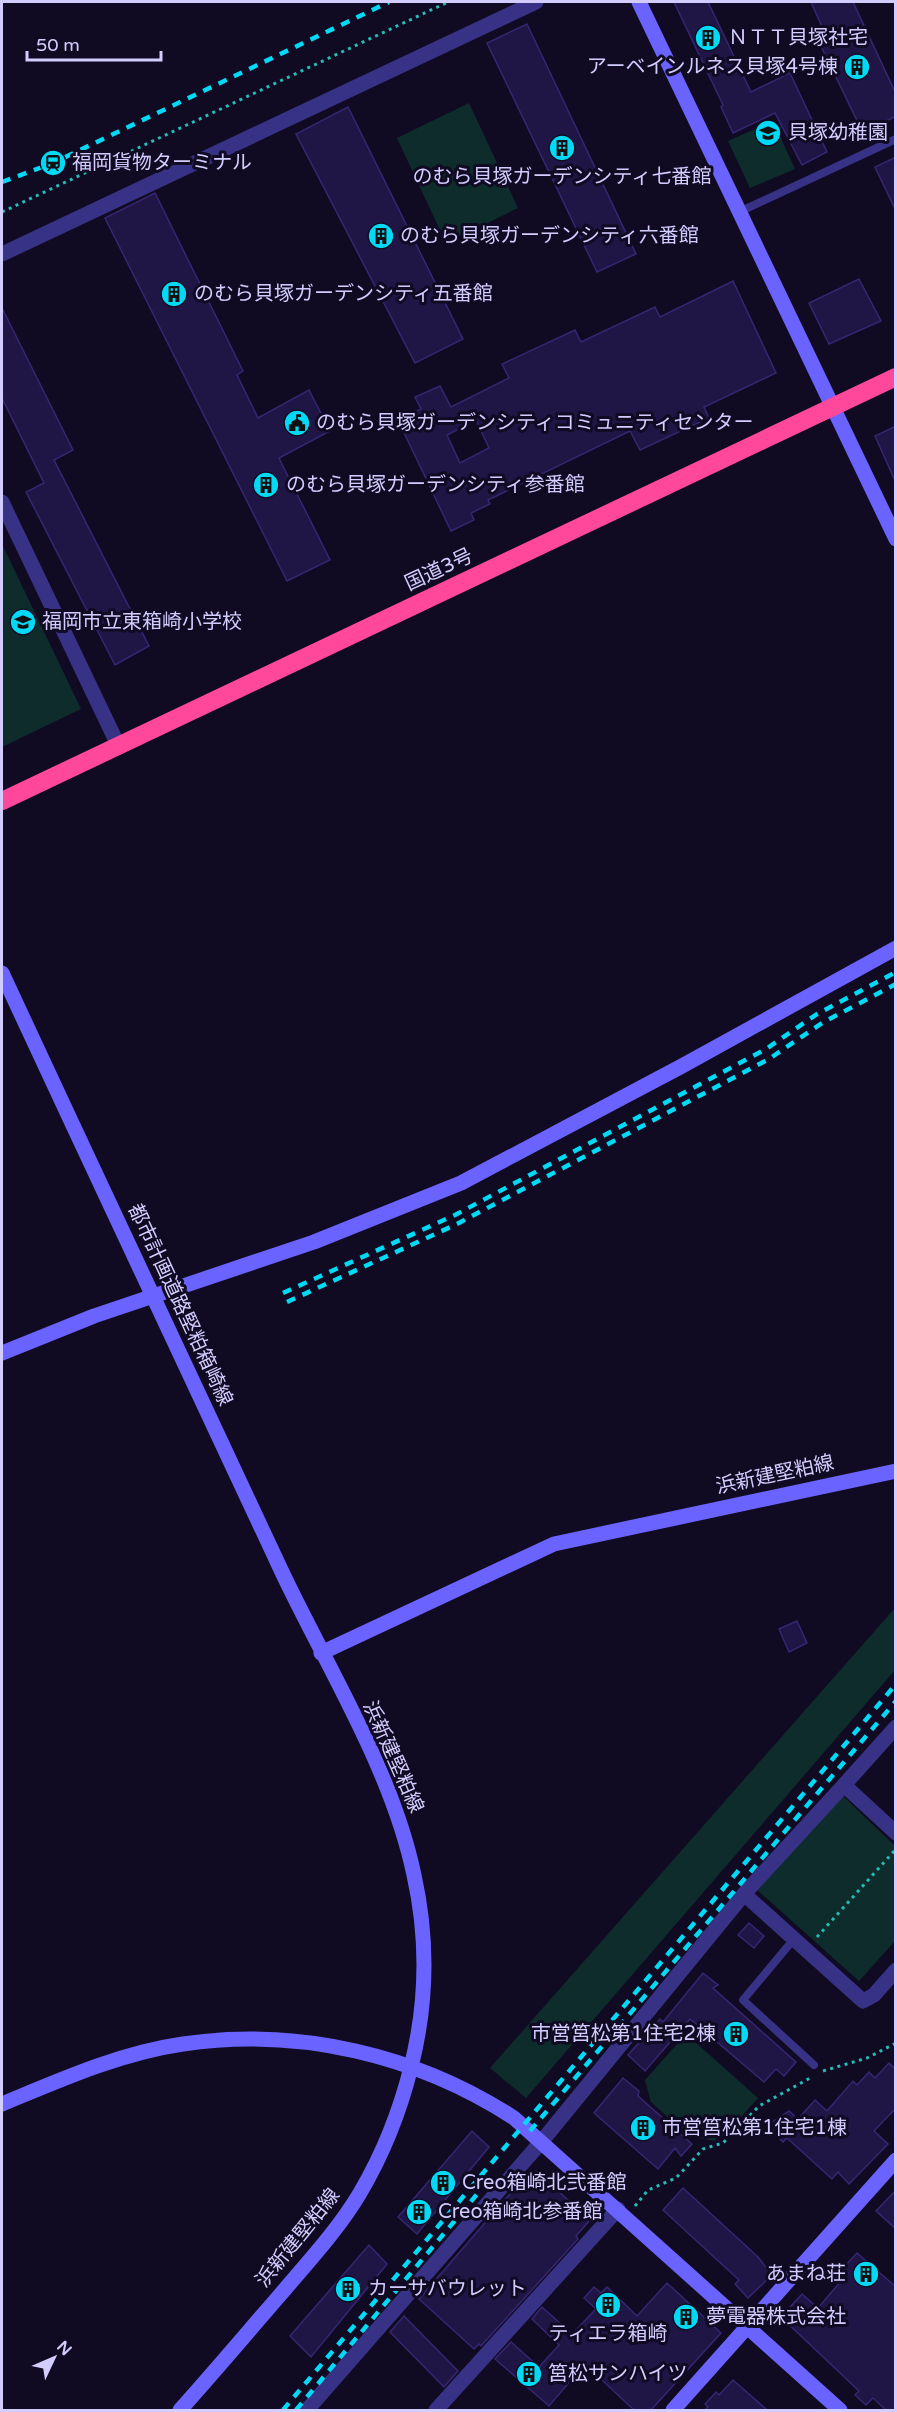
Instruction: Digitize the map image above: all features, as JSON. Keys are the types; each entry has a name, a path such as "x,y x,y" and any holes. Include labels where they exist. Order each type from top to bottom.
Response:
{"highway":[{"name":"国道3号","path":"2,801 896,377"}],"street":[{"path":"2,254 536,2"},
{"path":"639,2 896,540"},
{"path":"2,502 119,747"},
{"path":"2,1353 94,1316 314,1242 461,1183 896,948"},
{"name":"都市計画道路堅粕箱崎線","path":"2,973 321,1653"},
{"name":"浜新建堅粕線","path":"187,2408 328,2239 358,2196 381,2154 411,2065 424,1991 423,1946 415,1876 389,1794 321,1653 554,1544 896,1471"},
{"path":"307,2410 542,2140 744,1894 896,1727"},
{"path":"844,1785 896,1833"},
{"path":"744,1894 863,2001 874,1995 896,1970"},
{"path":"2,2104 127,2057 183,2044 240,2040 303,2042 356,2051 411,2065 488,2101 542,2140 746,2328 840,2410"},
{"path":"673,2410 896,2160"},
{"path":"436,2410 622,2212"}],"lane":[{"path":"739,212 896,139"},
{"path":"800,1944 743,2000 814,2065"}],"path":[{"path":"2,212 447,2"},
{"path":"800,1944 896,1849"},
{"path":"622,2212 648,2190 676,2178 703,2149 723,2143 759,2106 820,2073 867,2058 896,2043"}],"green space":[{"path":"469,103 518,208 446,243 397,138"},
{"path":"773,121 795,169 750,188 728,141"},
{"name":"福岡市立東箱崎小学校","path":"2,544 81,709 2,747"},
{"path":"895,1608 895,1670 526,2098 490,2068"},
{"path":"842,1795 895,1846 895,1941 859,1981 756,1889"},
{"path":"686,2034 758,2098 726,2134 714,2141 689,2136 651,2102 645,2080"}],"building":[{"path":"674,2 708,2 751,92 790,73 827,152 802,165 775,113 733,133 721,107 723,105"},
{"name":"アーベインルネス貝塚4号棟","path":"811,2 853,2 896,94 896,116 863,133 818,40 826,36"},
{"name":"のむら貝塚ガーデンシティ七番館","path":"527,24 636,254 597,272 487,43"},
{"name":"のむら貝塚ガーデンシティ六番館","path":"348,107 463,339 415,363 296,134"},
{"path":"896,157 896,211 875,167"},
{"path":"155,193 243,371 237,375 258,418 309,390 330,431 279,458 330,560 287,581 105,218"},
{"path":"859,279 881,321 829,344 809,303"},
{"path":"733,281 776,373 704,407 709,418 640,450 630,431 488,500 490,504 471,513 474,520 451,531 398,420 421,409 415,397 440,386 451,407 509,378 502,364 575,330 581,342 655,307 660,317","holes":["476,420 489,448 460,463 447,435"]},
{"path":"2,308 73,450 54,460 149,646 115,665 26,492 44,483 2,398"},
{"path":"896,426 896,483 875,436"},
{"path":"797,1621 807,1643 789,1652 779,1629"},
{"path":"749,1923 764,1936 754,1948 738,1935"},
{"name":"市営筥松第1住宅2棟","path":"703,1973 718,1985 713,1988 796,2062 784,2076 776,2069 764,2082 690,2019 645,2071 628,2055 660,2019 663,2022"},
{"path":"889,2063 896,2070 896,2108 874,2131 888,2144 849,2184 838,2172 832,2179 787,2138 783,2142 766,2126 789,2111 798,2119 815,2100 827,2111 853,2081 857,2085 869,2072 875,2078"},
{"name":"市営筥松第1住宅1棟","path":"623,2078 639,2091 638,2096 692,2144 681,2156 675,2148 658,2169 594,2113"},
{"path":"472,2131 489,2147 417,2234 398,2217"},
{"path":"536,2171 590,2220 576,2236 578,2239 481,2346 479,2344 474,2349 419,2299 516,2187 520,2190"},
{"path":"683,2188 758,2257 772,2275 748,2298 735,2284 739,2280 663,2210"},
{"path":"896,2190 896,2229 876,2211"},
{"name":"カーサバウレット","path":"369,2245 387,2264 311,2357 290,2336"},
{"path":"857,2253 896,2287 896,2410 886,2410 873,2398 866,2405 855,2395 859,2391 781,2317 802,2294 818,2308 848,2273 843,2268"},
{"path":"667,2283 721,2333 651,2410 634,2410 587,2366 580,2374 578,2372 549,2406 495,2359 511,2342 539,2367 559,2345 532,2319 542,2307 572,2334 596,2309 584,2298 594,2287 601,2293 607,2287 637,2316"},
{"path":"404,2316 458,2371 444,2387 390,2332"},
{"path":"733,2380 767,2410 705,2410 708,2407 705,2404 716,2392 719,2395"}],"railway":[{"path":"2,182 53,163 389,2"},
{"path":"283,1293 455,1215 766,1049 817,1014 896,972"},
{"path":"287,1302 457,1224 769,1059 822,1023 896,984"},
{"path":"283,2410 896,1684"},
{"path":"530,2131 896,1701"},
{"path":"296,2410 478,2193"}],"place":[{"name":"ＮＴＴ貝塚社宅","path":"708,38"},
{"name":"アーベインルネス貝塚4号棟","path":"857,67"},
{"name":"貝塚幼稚園","path":"768,133"},
{"name":"のむら貝塚ガーデンシティ七番館","path":"562,148"},
{"name":"福岡貨物ターミナル","path":"53,163"},
{"name":"のむら貝塚ガーデンシティ六番館","path":"381,236"},
{"name":"のむら貝塚ガーデンシティ五番館","path":"174,294"},
{"name":"のむら貝塚ガーデンシティコミュニティセンター","path":"297,423"},
{"name":"のむら貝塚ガーデンシティ参番館","path":"266,485"},
{"name":"福岡市立東箱崎小学校","path":"23,622"},
{"name":"市営筥松第1住宅2棟","path":"736,2034"},
{"name":"市営筥松第1住宅1棟","path":"643,2128"},
{"name":"Creo箱崎北弐番館","path":"443,2183"},
{"name":"Creo箱崎北参番館","path":"419,2212"},
{"name":"あまね荘","path":"866,2274"},
{"name":"カーサバウレット","path":"348,2289"},
{"name":"ティエラ箱崎","path":"608,2305"},
{"name":"夢電器株式会社","path":"686,2317"},
{"name":"筥松サンハイツ","path":"529,2374"}]}
